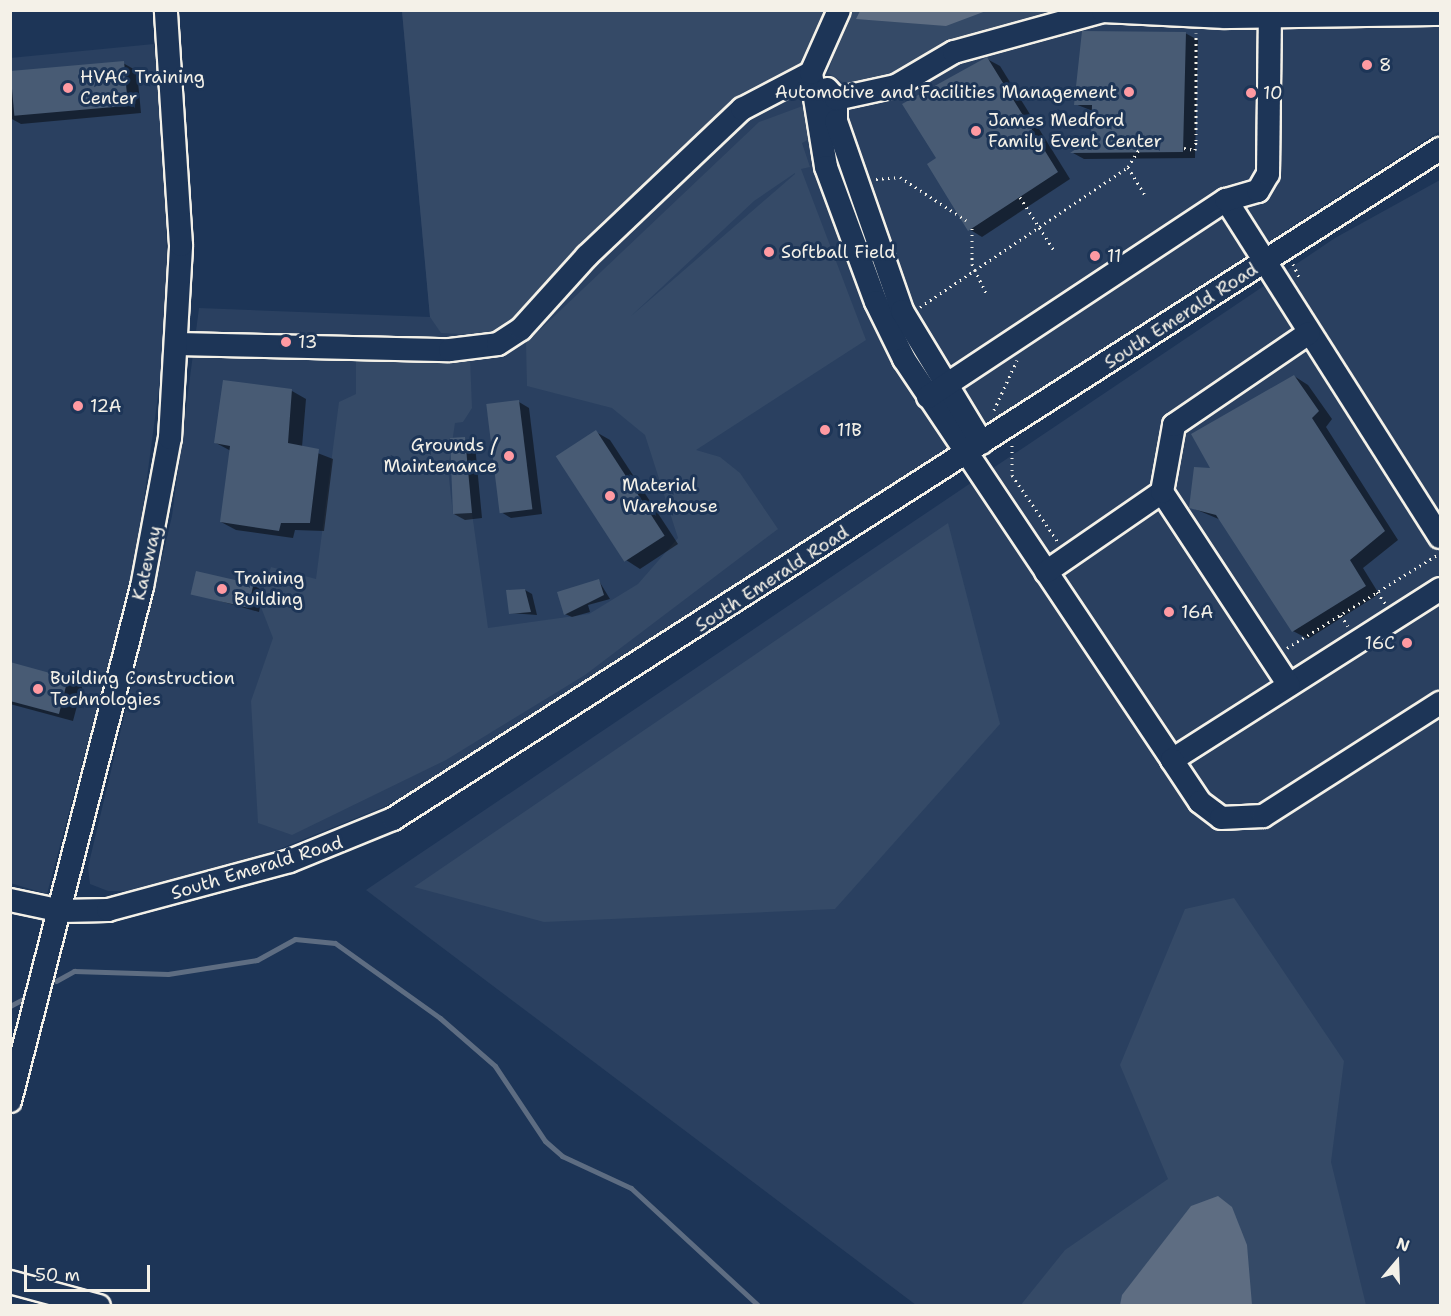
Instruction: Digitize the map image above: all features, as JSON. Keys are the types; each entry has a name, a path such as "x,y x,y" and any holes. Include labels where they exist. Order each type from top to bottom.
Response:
{"street":[{"name":"Kateway","path":"10,1101 62,911 156,528 178,344 178,159 166,10"},
{"path":"839,10 811,73 826,167 876,302 973,449 1046,572 1200,802 1221,818 1263,816 1440,703"},
{"path":"836,99 896,86 954,52 1074,15 1440,14"},
{"path":"936,392 1226,200 1258,191 1268,174 1270,16"},
{"path":"178,344 450,350 498,344 521,329 587,256 742,109 811,73"},
{"path":"811,73 836,99 836,121 902,311 936,392"},
{"name":"South Emerald Road","path":"10,900 62,911 108,910 195,890 290,861 393,819 1440,149"},
{"path":"1226,200 1440,537"},
{"path":"1288,685 1162,492 1174,425 1310,333"},
{"path":"1046,572 1162,492"},
{"path":"1172,760 1440,588"},
{"path":"10,1282 99,1305"}],"path":[{"path":"1184,148 1195,150 1196,141 1196,13"},
{"path":"917,309 973,267 1039,227 1128,168 1140,148"},
{"path":"1128,168 1145,195"},
{"path":"858,185 900,177 966,220"},
{"path":"1020,197 1055,252"},
{"path":"972,228 973,267 987,295"},
{"path":"1017,340 1018,368 994,411 1002,430 1013,446 1012,476 1057,542 1067,536"},
{"path":"1281,651 1440,554"}],"shaded area":[{"path":"860,10 986,11 946,26 856,19"},
{"path":"402,11 1440,11 1440,131 464,761 386,806 252,860 134,891 108,891 90,884 88,867 172,516 199,308 430,317"},
{"path":"402,11 825,11 806,61 744,92 495,336 441,333 430,317"},
{"path":"848,11 1075,11 892,84 854,89 828,73"},
{"path":"154,44 164,120 168,321 135,567 47,894 10,883 10,58"},
{"path":"808,104 817,135 802,143 810,167 801,169 866,340 696,450 720,457 740,473 778,529 585,675 446,760 292,835 258,823 251,701 273,638 259,602 271,567 316,579 339,402 356,394 356,361 470,358 472,408 463,422 455,423 448,469 453,514 472,513 488,628 589,614 638,584 678,538 645,435 612,408 527,386 526,343 759,122","holes":["795,174 630,317 754,201"]},
{"path":"1440,180 1440,1305 916,1305 366,890 1335,238"},
{"path":"948,523 1000,724 835,909 544,922 414,887"},
{"path":"1234,898 1344,1061 1331,1162 1366,1305 1020,1306 1065,1250 1168,1179 1120,1065 1185,909"},
{"path":"1218,1196 1232,1207 1247,1245 1252,1305 1120,1305 1122,1295 1191,1206"}],"building":[{"name":"Automotive and Facilities Management","path":"1082,31 1186,32 1183,152 1070,153 1091,139 1092,105 1074,105"},
{"name":"James Medford Family Event Center","path":"987,57 1058,172 968,231 927,164 936,158 902,104"},
{"name":"HVAC Training Center","path":"124,61 128,106 14,116 10,71"},
{"path":"1294,375 1319,411 1312,418 1385,531 1350,560 1366,586 1292,632 1216,515 1189,508 1194,467 1210,468 1191,434"},
{"path":"223,380 292,389 288,443 319,449 310,523 281,523 279,531 220,522 230,446 214,443"},
{"name":"Grounds / Maintenance","path":"519,400 532,509 500,513 486,404"},
{"name":"Material Warehouse","path":"596,430 665,536 624,562 556,456"},
{"path":"465,437 472,513 453,514 450,438"},
{"name":"Training Building","path":"196,571 253,584 248,608 191,594"},
{"path":"599,579 604,595 564,615 557,592"},
{"path":"525,589 531,612 509,614 506,590"},
{"name":"Building Construction Technologies","path":"10,662 68,678 59,714 10,701"}],"waterway":[{"path":"56,981 74,971 168,974 257,960 295,939 335,943 440,1018 495,1066 545,1141 562,1156 631,1188 759,1306"},
{"path":"10,1006 23,999"}],"place":[{"name":"8","path":"1367,65"},
{"name":"HVAC Training Center","path":"68,88"},
{"name":"Automotive and Facilities Management","path":"1129,92"},
{"name":"10","path":"1251,93"},
{"name":"James Medford Family Event Center","path":"976,131"},
{"name":"Softball Field","path":"769,252"},
{"name":"11","path":"1095,256"},
{"name":"13","path":"286,342"},
{"name":"12A","path":"78,406"},
{"name":"11B","path":"825,430"},
{"name":"Grounds / Maintenance","path":"509,456"},
{"name":"Material Warehouse","path":"610,496"},
{"name":"Training Building","path":"222,589"},
{"name":"16A","path":"1169,612"},
{"name":"16C","path":"1407,643"},
{"name":"Building Construction Technologies","path":"38,689"}]}
